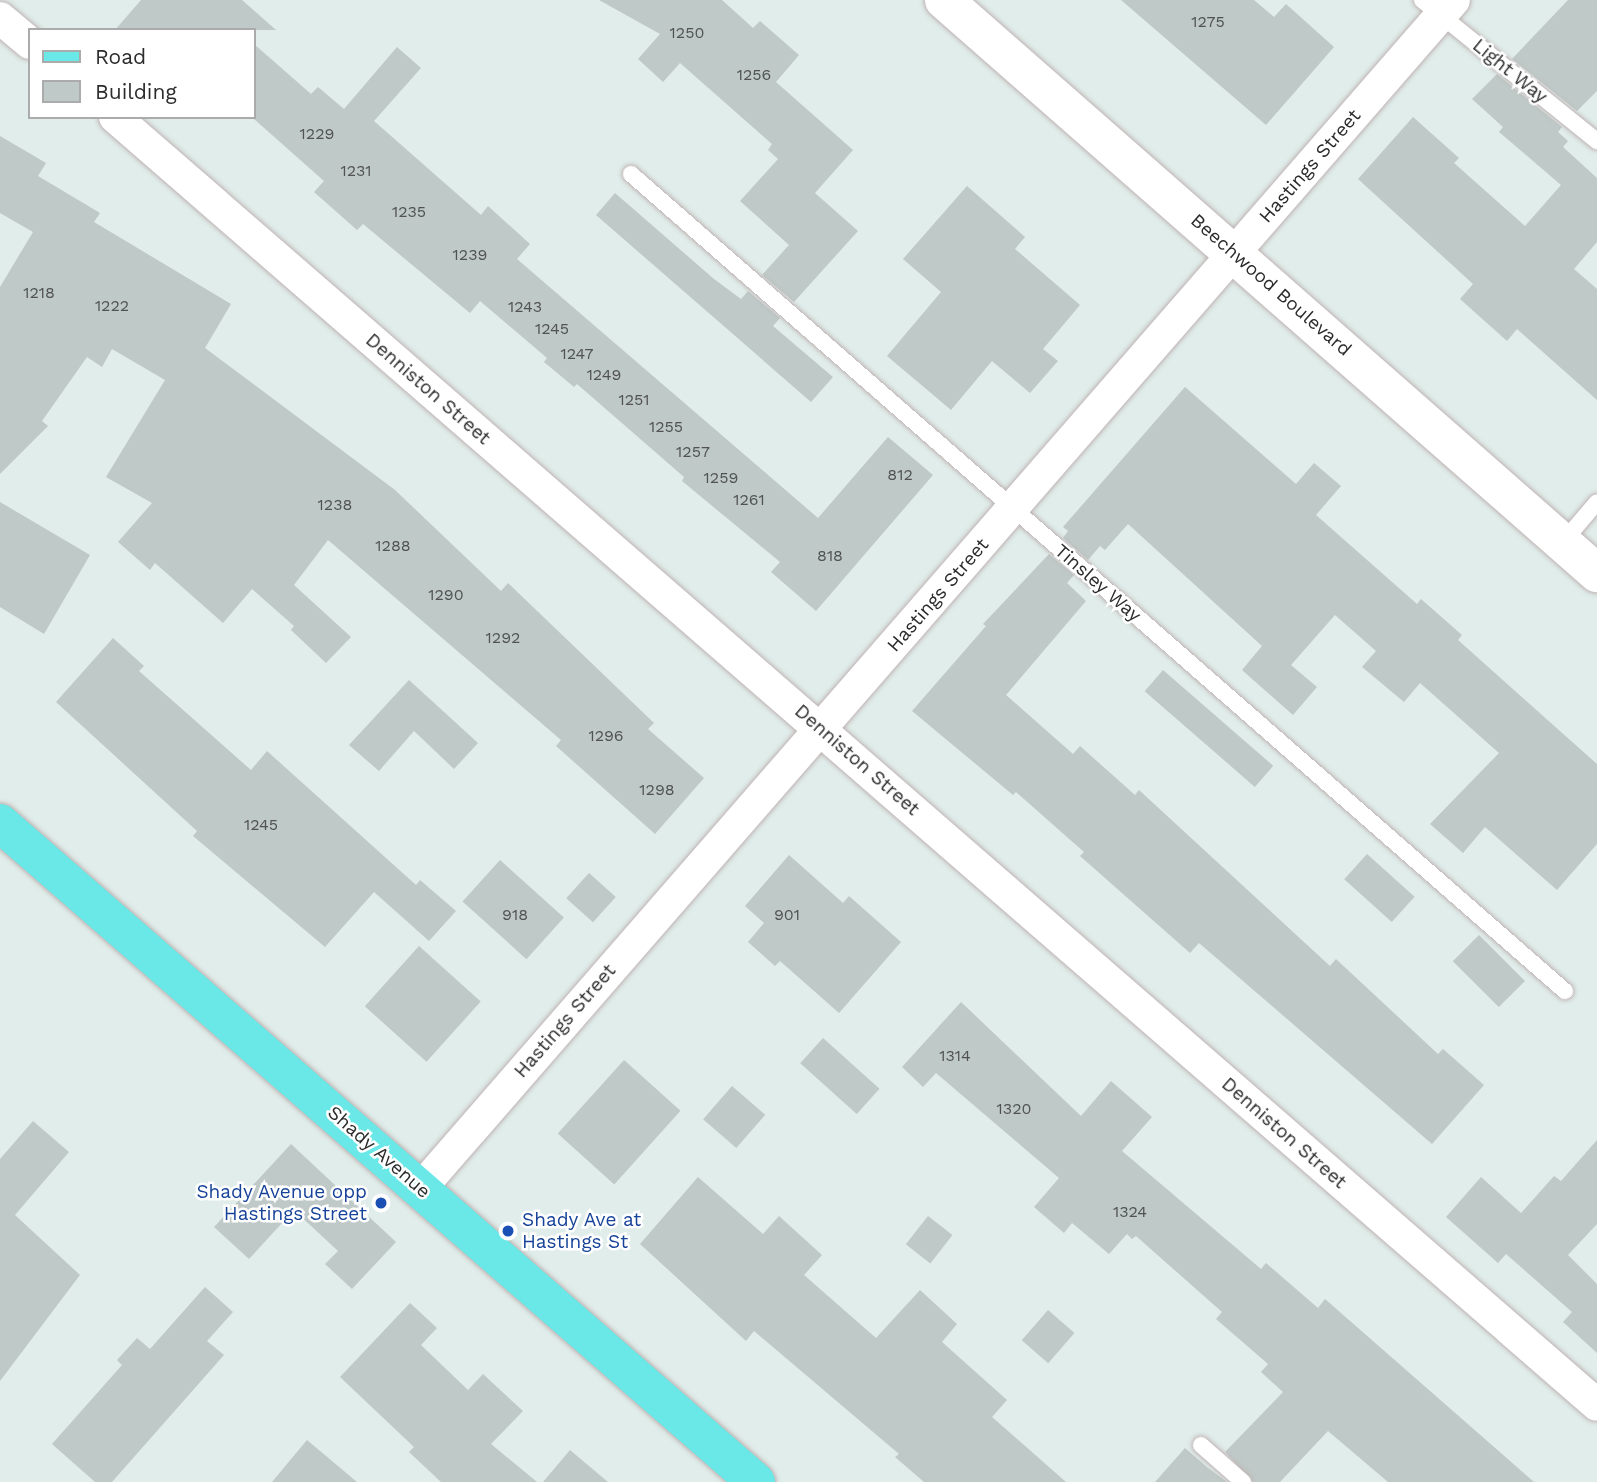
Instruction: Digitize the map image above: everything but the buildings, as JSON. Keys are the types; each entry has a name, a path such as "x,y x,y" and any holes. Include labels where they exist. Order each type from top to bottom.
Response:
{"main road":[{"name":"Beechwood Boulevard","path":"944,0 1597,573"},
{"name":"Shady Avenue","path":"0,823 756,1482"}],"street":[{"name":"Hastings Street","path":"421,1188 822,730 1234,252 1439,6"},
{"path":"0,18 28,42"},
{"name":"Denniston Street","path":"117,119 1597,1405"}],"lane":[{"name":"Light Way","path":"1439,6 1597,141"},
{"name":"Tinsley Way","path":"631,174 1565,991"},
{"path":"1563,542 1597,502"},
{"path":"1201,1445 1243,1482"}],"place":[{"name":"Shady Avenue opp Hastings Street","path":"381,1203"},
{"name":"Shady Ave at Hastings St","path":"508,1231"}]}
